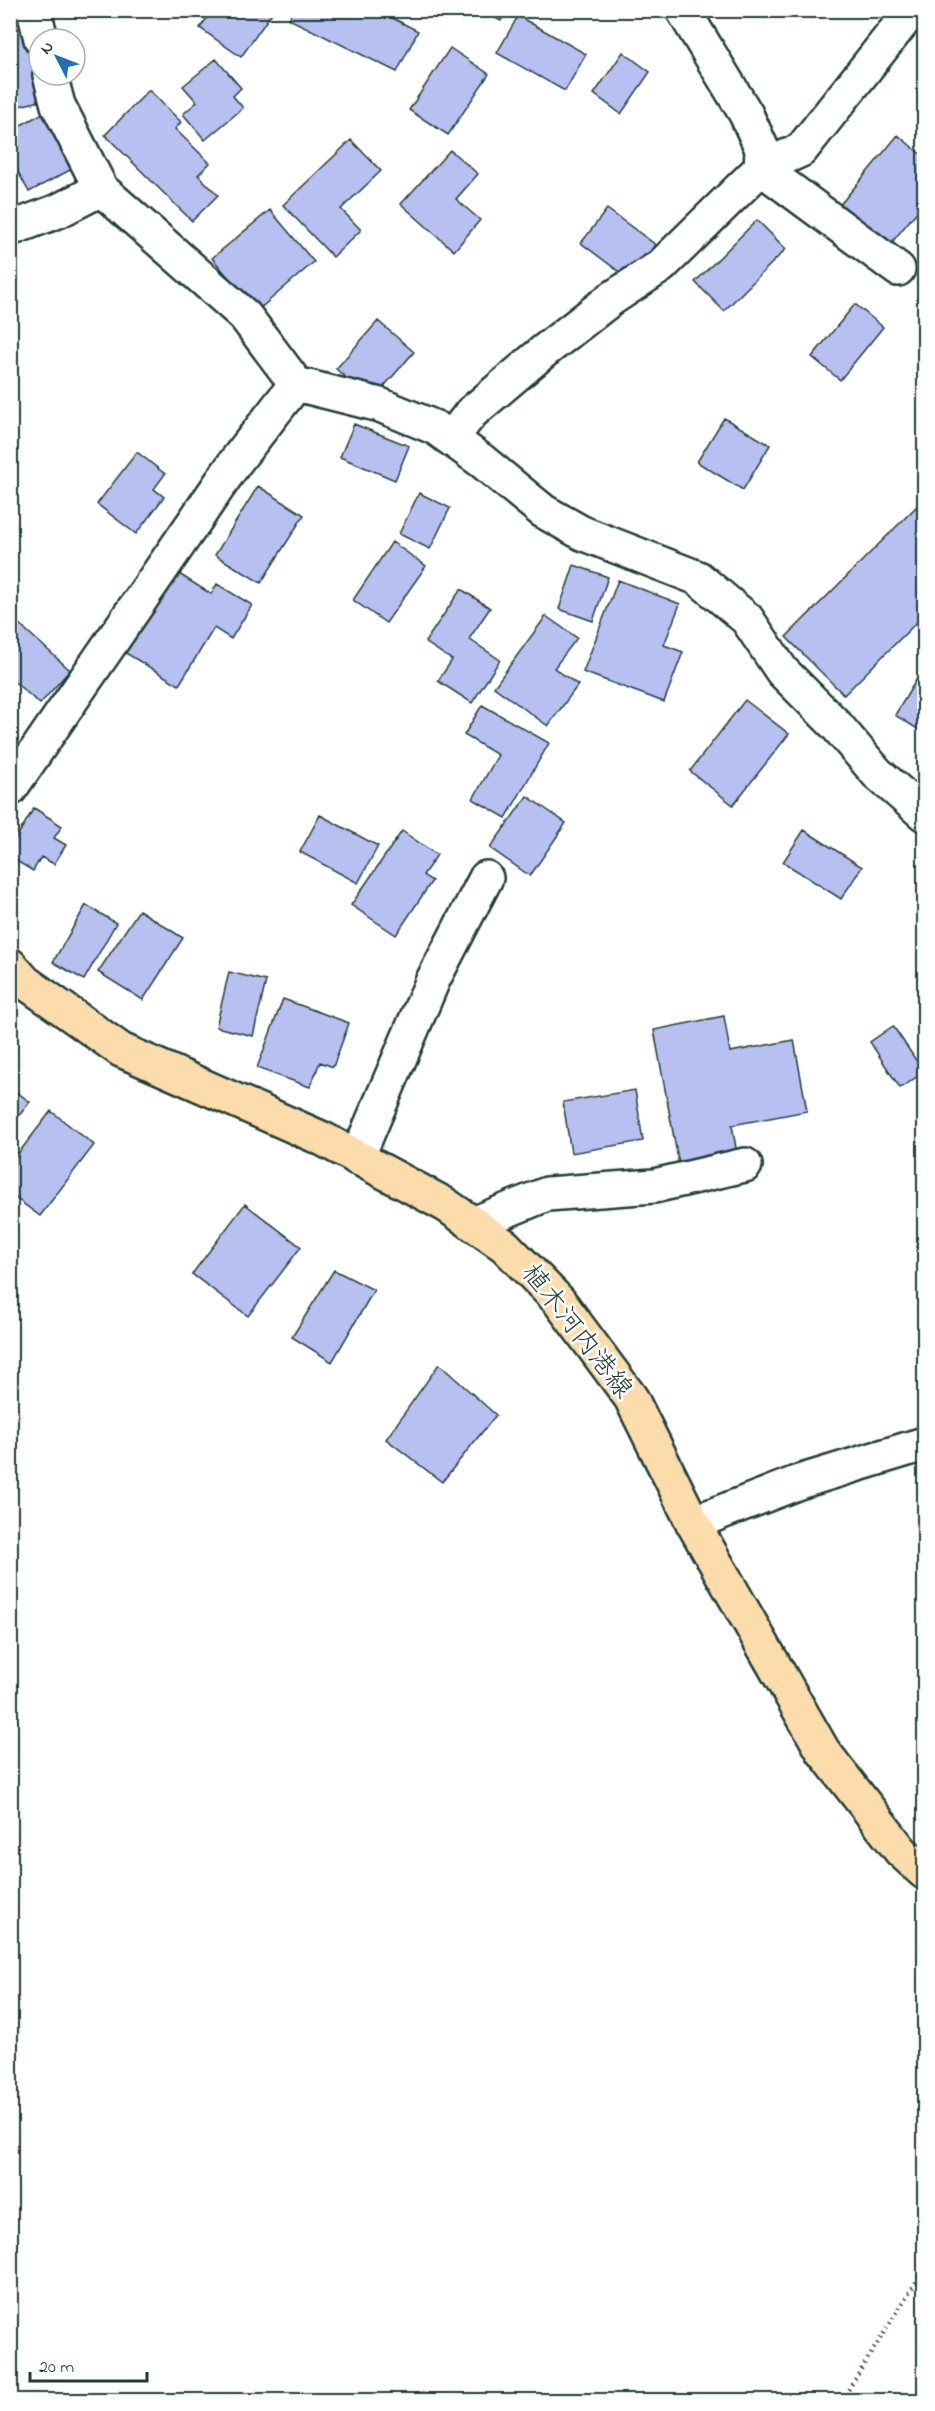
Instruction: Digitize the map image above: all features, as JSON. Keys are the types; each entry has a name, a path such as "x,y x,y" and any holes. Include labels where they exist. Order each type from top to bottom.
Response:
{"main road":[{"name":"植木河内港線","path":"10,966 25,982 121,1050 323,1139 446,1205 505,1246 559,1301 631,1398 693,1522 823,1751 901,1851 924,1872"}],"street":[{"path":"34,10 38,27"},
{"path":"683,10 746,114 762,150 761,168"},
{"path":"451,439 471,413 543,352 611,299 661,266 761,168 801,150 912,10"},
{"path":"53,87 58,105 101,189 245,316 296,384 380,405 436,428 543,511 582,533 698,578 747,619 782,671 837,725 877,773 924,814"},
{"path":"761,168 898,269"},
{"path":"10,229 58,211 101,189"},
{"path":"10,789 222,481 296,384"},
{"path":"357,1158 433,980 486,878"},
{"path":"473,1224 547,1194 654,1186 745,1165"},
{"path":"693,1522 799,1482 924,1443"}],"path":[{"path":"842,2400 924,2270"}],"building":[{"path":"212,10 274,10 241,57 200,28"},
{"path":"293,10 377,10 418,31 397,72 289,19"},
{"path":"479,10 506,10 501,21"},
{"path":"22,16 27,38 27,87 38,87 41,101 10,108 10,18"},
{"path":"518,16 586,54 565,91 497,53"},
{"path":"450,48 489,74 448,135 409,110"},
{"path":"623,52 650,72 621,114 594,94"},
{"path":"216,59 241,88 233,96 243,108 205,140 183,114 197,102 183,86"},
{"path":"149,90 181,122 175,129 210,163 198,175 218,195 192,221 105,135"},
{"path":"43,113 72,169 29,192 10,157 10,131"},
{"path":"898,135 924,157 924,203 888,247 839,206"},
{"path":"351,140 381,171 341,209 361,230 333,257 283,205"},
{"path":"450,150 478,174 456,199 480,220 454,251 401,204"},
{"path":"607,209 656,245 630,280 581,243"},
{"path":"270,210 314,262 257,311 212,258"},
{"path":"757,220 786,249 724,311 695,282"},
{"path":"855,304 883,327 840,380 812,357"},
{"path":"378,321 414,352 372,400 336,369"},
{"path":"724,418 770,445 743,490 697,462"},
{"path":"354,424 409,446 395,480 340,457"},
{"path":"137,452 165,474 154,489 164,497 136,534 97,504"},
{"path":"258,486 304,515 261,583 215,555"},
{"path":"419,493 450,508 430,549 399,534"},
{"path":"924,499 924,615 844,695 786,637"},
{"path":"392,542 426,566 386,623 353,600"},
{"path":"574,565 608,577 593,621 559,609"},
{"path":"174,571 211,594 217,584 252,605 231,639 214,628 179,685 124,652"},
{"path":"618,580 680,604 664,645 683,652 664,702 583,672"},
{"path":"461,589 490,608 469,639 500,660 472,703 438,681 452,660 425,642"},
{"path":"546,616 577,638 554,668 578,685 548,726 494,687"},
{"path":"17,622 70,670 40,704 10,678 10,629"},
{"path":"924,667 924,733 895,715"},
{"path":"745,700 789,734 733,805 690,771"},
{"path":"482,705 549,743 506,818 473,799 498,755 464,735"},
{"path":"527,796 566,823 530,876 490,848"},
{"path":"34,808 62,826 54,838 66,845 54,864 41,857 33,871 10,857 10,848"},
{"path":"320,815 378,846 358,883 300,852"},
{"path":"804,830 862,867 841,899 783,862"},
{"path":"402,831 437,855 423,875 432,881 396,935 351,905"},
{"path":"86,905 116,923 84,980 53,962"},
{"path":"139,910 183,938 143,1000 98,972"},
{"path":"229,972 266,981 253,1036 216,1027"},
{"path":"283,999 349,1023 333,1067 320,1062 310,1087 257,1068"},
{"path":"724,1016 730,1052 794,1040 807,1111 732,1125 737,1154 679,1165 654,1030"},
{"path":"893,1026 924,1072 900,1088 870,1042"},
{"path":"10,1087 30,1102 10,1127"},
{"path":"635,1090 643,1141 571,1153 563,1102"},
{"path":"51,1111 94,1145 40,1216 10,1194 10,1164"},
{"path":"245,1204 301,1247 248,1316 192,1274"},
{"path":"334,1270 374,1290 332,1362 292,1337"},
{"path":"439,1364 496,1415 442,1482 386,1439"}]}
